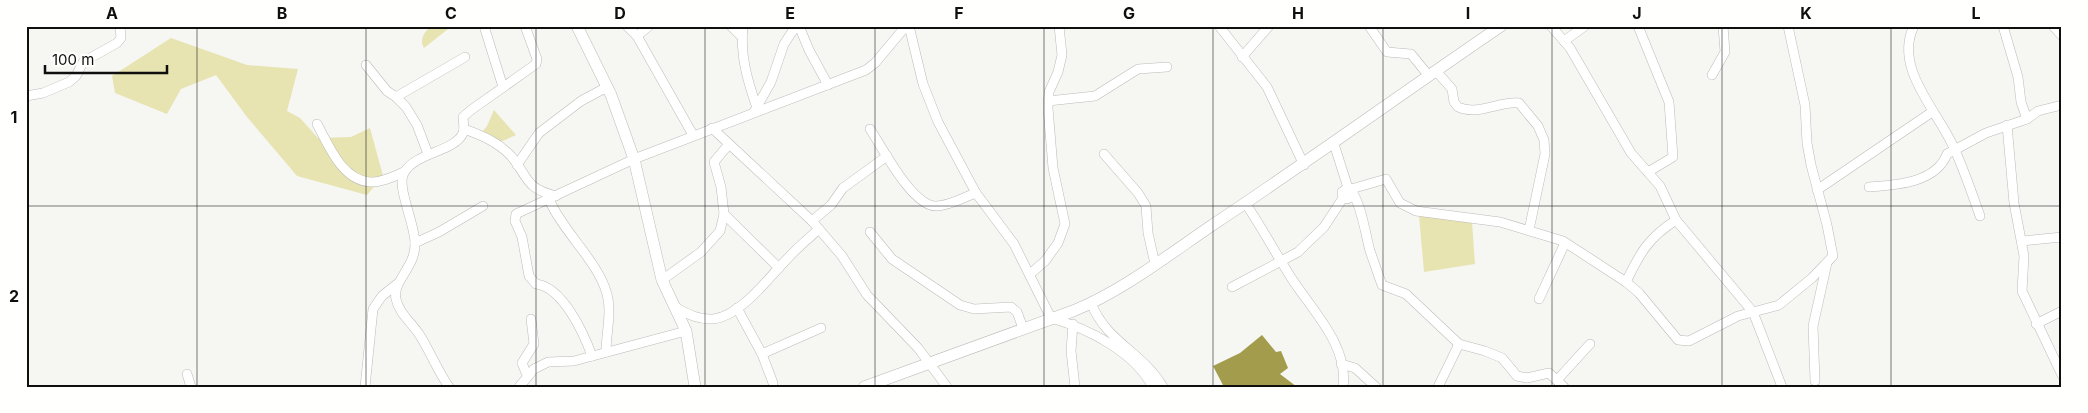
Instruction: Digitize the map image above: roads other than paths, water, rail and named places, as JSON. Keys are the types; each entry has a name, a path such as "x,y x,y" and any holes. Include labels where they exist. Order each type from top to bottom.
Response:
{"street":[{"path":"26,96 43,93 73,80 83,62 117,43 121,38 120,26"},
{"path":"484,26 503,87"},
{"path":"317,124 336,158 350,174 370,182 404,172 414,162 458,139 464,129 463,117 467,113 536,64 537,59 525,26"},
{"path":"577,26 607,87 634,160 662,280 677,308 686,331 695,387"},
{"path":"627,26 637,36 693,135"},
{"path":"637,36 649,26"},
{"path":"731,26 742,37"},
{"path":"743,26 744,66 755,108"},
{"path":"755,108 771,82 784,44 798,26 828,85"},
{"path":"592,356 582,330 573,317 549,288 536,284 529,276 523,242 515,216 520,211 755,108 828,85 870,67 908,26"},
{"path":"908,26 924,84 938,122 976,192 1009,234 1050,318"},
{"path":"1030,274 1045,261 1058,243 1065,224 1052,161 1048,101 1062,55 1059,26"},
{"path":"1219,26 1267,88 1304,165"},
{"path":"1242,57 1269,26"},
{"path":"1369,26 1384,50 1391,54 1411,54 1432,74 1452,89 1454,102 1458,107 1471,110 1511,102 1519,103 1538,126 1544,140 1545,154 1529,230"},
{"path":"864,387 1090,303 1154,264 1304,165 1501,26"},
{"path":"1551,26 1564,41 1631,153 1660,186 1676,220 1754,312 1780,386"},
{"path":"1564,41 1585,26"},
{"path":"1638,26 1670,102 1673,143 1673,157 1648,172"},
{"path":"1712,74 1725,52 1723,26"},
{"path":"1232,287 1298,252 1324,227 1349,193 1386,179 1400,203 1416,212 1500,222 1554,237 1565,243 1626,282 1639,293 1680,341 1689,341 1730,319 1786,301 1833,256 1827,225 1816,190 1807,143 1805,105 1788,26"},
{"path":"1914,26 1909,36 1907,50 1915,77 1932,112 1955,149 1980,216"},
{"path":"2003,26 2018,77 2021,102 2027,119"},
{"path":"2053,26 2062,36"},
{"path":"396,97 465,57"},
{"path":"366,65 387,91 406,107 417,125 428,154"},
{"path":"1048,101 1095,96 1138,69 1167,67"},
{"path":"517,165 539,133 581,101 607,87"},
{"path":"1868,187 1892,185 1933,174 1943,164 1947,154 1955,149 2007,125 2027,119 2038,111 2062,106"},
{"path":"1816,190 1932,112"},
{"path":"2007,125 2014,203 2024,256 2022,291 2036,324 2062,375"},
{"path":"712,128 812,220 842,256 866,295 918,348 947,387"},
{"path":"464,129 500,146 534,188 552,197"},
{"path":"870,129 914,194 927,204 935,206 945,204 976,192"},
{"path":"662,280 715,238 724,222 721,187 714,162 729,144"},
{"path":"1334,144 1349,193 1366,226 1370,249 1382,285 1406,294 1459,344 1485,350 1502,358 1517,376 1527,378 1549,373 1558,379 1564,387"},
{"path":"1104,154 1138,193 1146,206 1148,233 1154,264"},
{"path":"812,220 831,205 842,188 887,156"},
{"path":"365,387 373,309 382,296 397,284 410,266 416,243 410,210 402,186 404,172"},
{"path":"552,197 555,216 569,231 607,293 609,315 606,352"},
{"path":"1246,204 1323,323 1334,344 1341,364 1343,387"},
{"path":"416,243 429,238 483,206"},
{"path":"724,214 779,268"},
{"path":"1626,282 1645,244 1676,220"},
{"path":"677,308 692,316 705,319 721,317 737,308 764,286 779,268 819,229"},
{"path":"870,232 892,259 960,305 974,309 1011,307 1016,312 1023,328"},
{"path":"2022,240 2062,237"},
{"path":"1539,299 1565,243"},
{"path":"1815,381 1813,326 1828,262"},
{"path":"397,284 395,293 399,308 419,334 449,387"},
{"path":"1090,303 1104,328 1146,364 1163,387"},
{"path":"737,308 762,354 773,383"},
{"path":"2036,324 2062,311"},
{"path":"1050,318 1073,324 1096,335 1140,368 1153,387"},
{"path":"528,375 522,363 534,344 531,319"},
{"path":"1073,324 1071,351 1075,387"},
{"path":"762,354 821,328"},
{"path":"519,387 528,375 548,362 574,361 686,331"},
{"path":"1438,387 1459,344"},
{"path":"1558,379 1590,344"},
{"path":"1341,364 1355,368 1376,387"},
{"path":"187,374 191,387"}]}
